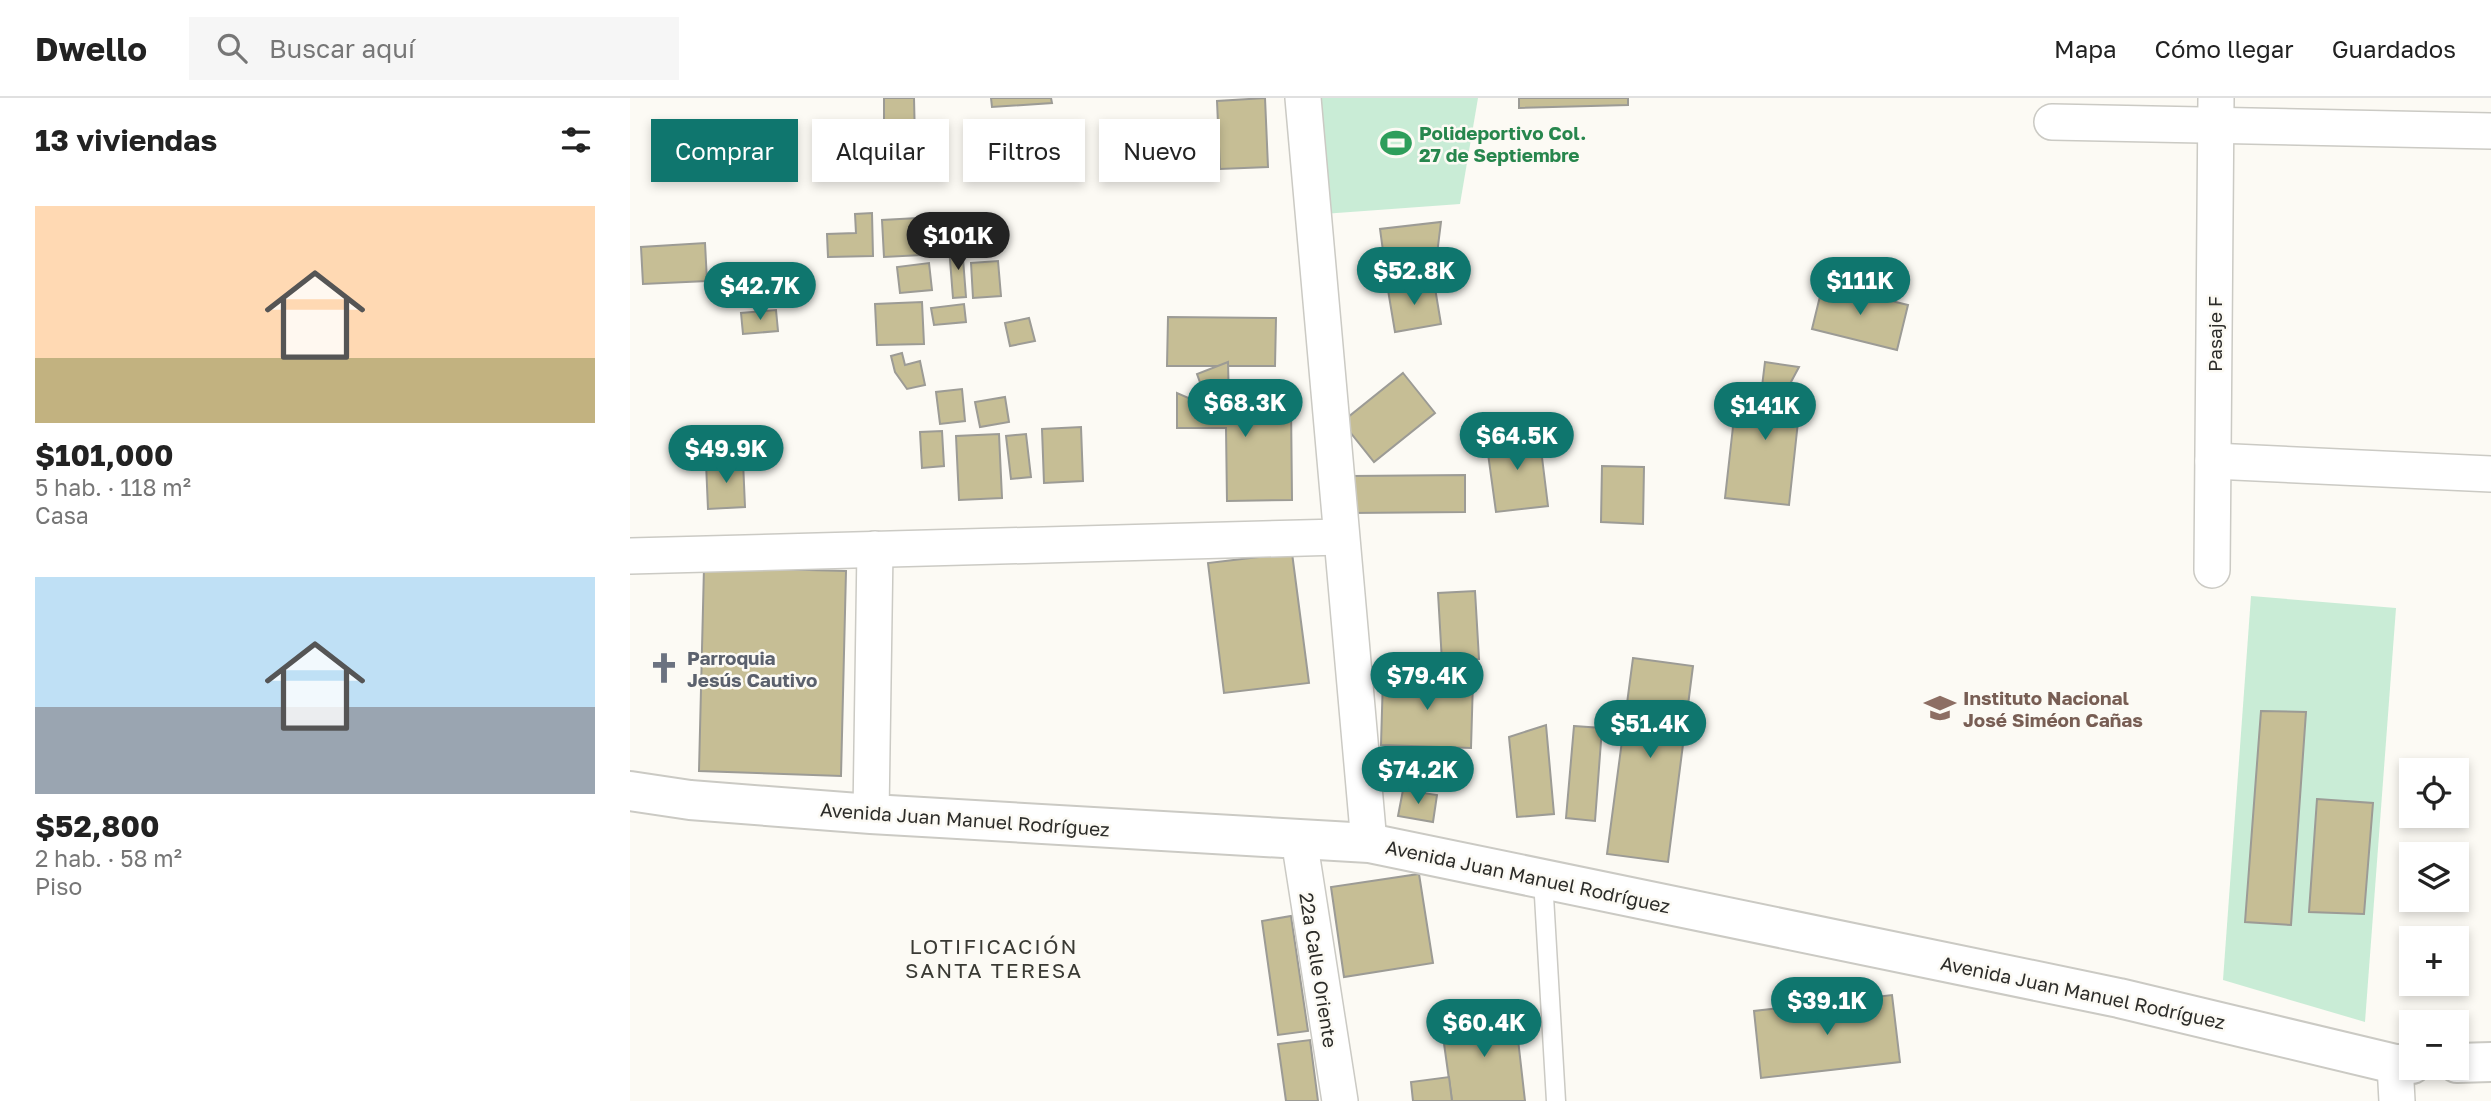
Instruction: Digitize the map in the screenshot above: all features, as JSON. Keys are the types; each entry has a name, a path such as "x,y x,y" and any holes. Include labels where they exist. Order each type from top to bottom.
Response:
{"street":[{"path":"1303,98 1369,844"},
{"path":"2052,122 2216,111 2491,131"},
{"name":"Pasaje F","path":"2212,570 2216,111"},
{"path":"2213,461 2491,474"},
{"path":"630,556 1340,537"},
{"path":"871,814 875,550"},
{"name":"Avenida Juan Manuel Rodríguez","path":"630,791 690,800 871,814 1369,844 2119,998 2399,1075"},
{"name":"22a Calle Oriente","path":"1299,839 1340,1101"},
{"path":"2469,1063 2491,1062"}],"lane":[{"path":"1543,879 1556,1101"}],"green space":[{"name":"Polideportivo Col. 27 de Septiembre","path":"1320,98 1478,98 1460,204 1323,214"},
{"path":"2251,596 2396,608 2365,1022 2223,980"}],"building":[{"path":"884,98 914,98 914,119 884,119"},
{"path":"991,98 1051,98 1052,103 992,107"},
{"path":"1265,98 1268,167 1220,169 1220,119 1218,119 1217,101"},
{"path":"1519,98 1628,98 1628,105 1519,108"},
{"path":"872,213 873,256 828,257 827,234 856,233 855,214"},
{"path":"936,217 937,234 946,234 941,254 884,257 882,220"},
{"path":"1441,222 1437,254 1386,273 1380,229"},
{"path":"705,243 707,281 643,284 641,247"},
{"path":"962,246 966,297 953,298 949,247"},
{"path":"998,261 1001,296 973,298 971,263"},
{"path":"929,263 932,290 900,293 897,267"},
{"path":"1434,282 1441,324 1395,332 1388,290"},
{"path":"1823,284 1908,305 1897,350 1812,329"},
{"path":"922,302 924,344 877,345 875,304"},
{"path":"964,304 966,322 934,325 931,308"},
{"path":"776,310 778,331 743,334 741,313"},
{"path":"1168,317 1276,318 1275,366 1167,366"},
{"path":"1029,318 1035,341 1010,346 1005,323"},
{"path":"902,353 905,365 920,361 925,385 907,389 895,372 891,356"},
{"path":"1228,362 1229,404 1291,403 1292,500 1227,501 1226,428 1177,428 1177,393 1209,407 1197,374"},
{"path":"1765,362 1799,367 1784,395 1800,403 1789,505 1725,498 1736,400 1760,403"},
{"path":"1403,373 1435,413 1374,462 1342,422"},
{"path":"962,389 965,421 940,424 936,392"},
{"path":"1005,397 1009,422 980,427 975,402"},
{"path":"1081,427 1083,481 1044,483 1042,429"},
{"path":"942,431 944,466 922,468 920,432"},
{"path":"1539,433 1548,506 1496,512 1486,439"},
{"path":"999,434 1002,498 959,500 956,436"},
{"path":"1026,434 1031,477 1011,479 1006,436"},
{"path":"743,461 745,507 708,509 706,463"},
{"path":"1602,466 1644,467 1643,524 1601,522"},
{"path":"1465,475 1465,512 1351,513 1351,476"},
{"path":"1292,553 1309,683 1224,693 1208,563"},
{"path":"704,567 846,571 841,776 699,771"},
{"path":"1475,591 1479,659 1442,662 1438,593"},
{"path":"1633,658 1693,666 1668,862 1607,854"},
{"path":"1383,677 1473,680 1471,748 1381,745"},
{"path":"2261,711 2306,712 2291,925 2245,922"},
{"path":"1546,725 1554,814 1517,817 1509,737"},
{"path":"1574,726 1602,728 1595,821 1566,818"},
{"path":"1403,790 1437,795 1433,822 1398,816"},
{"path":"2317,799 2373,803 2364,914 2309,912"},
{"path":"1419,874 1433,963 1344,977 1331,887"},
{"path":"1291,916 1308,1031 1278,1035 1262,921"},
{"path":"1892,995 1900,1062 1761,1078 1754,1011"},
{"path":"1515,1013 1525,1101 1452,1101 1441,1022"},
{"path":"1310,1040 1318,1101 1286,1101 1278,1044"},
{"path":"1449,1077 1452,1101 1413,1101 1411,1082"}],"place":[{"name":"Polideportivo Col. 27 de Septiembre","path":"1396,143"},
{"name":"Parroquia Jesús Cautivo","path":"664,668"},
{"name":"Instituto Nacional José Siméon Cañas","path":"1940,708"}],"district":[{"name":"LOTIFICACIÓN SANTA TERESA","path":"994,958"}]}
